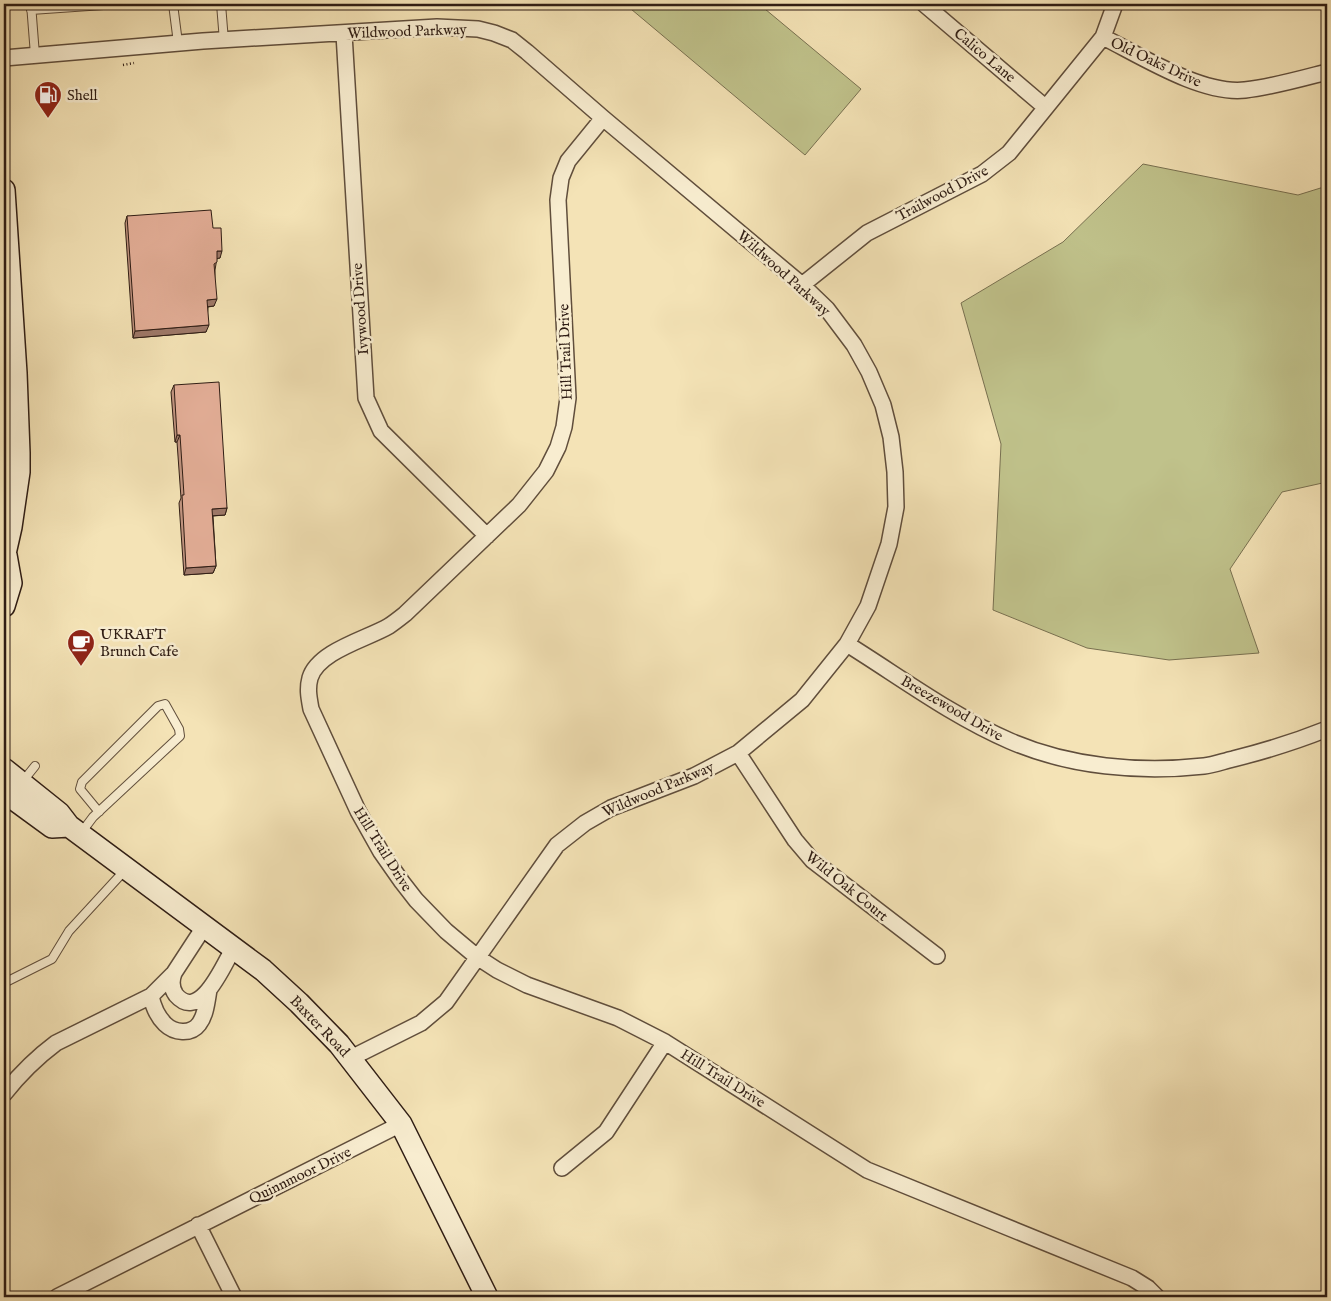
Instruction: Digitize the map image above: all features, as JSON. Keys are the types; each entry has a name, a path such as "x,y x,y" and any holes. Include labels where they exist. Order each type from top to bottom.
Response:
{"main road":[{"path":"4,190 19,422 19,472 5,556 11,583 4,606"},
{"name":"Baxter Road","path":"4,769 13,787 59,813 74,830 232,949 263,970 321,1024 352,1058 401,1124 487,1297"}],"street":[{"name":"Calico Lane","path":"924,4 1045,107"},
{"name":"Trailwood Drive","path":"802,285 867,233 982,174 1009,153 1103,37 1116,4"},
{"name":"Wildwood Parkway","path":"4,58 178,44 437,27 478,29 494,32 512,40 527,52 802,285 827,309 854,344 869,372 883,405 891,437 896,472 896,507 889,544 868,606 847,644 802,700 738,753 694,776 611,808 584,823 557,845 446,1002 421,1024 352,1058"},
{"name":"Ivywood Drive","path":"344,34 366,398 381,430 487,536"},
{"name":"Old Oaks Drive","path":"1103,37 1186,78 1221,89 1244,90 1327,72"},
{"name":"Hill Trail Drive","path":"603,118 568,161 561,178 558,200 568,398 564,427 558,447 546,471 519,505 405,614 389,626 332,654 319,664 310,677 308,693 311,709 358,811 381,852 416,900 446,931 477,957 497,970 527,985 618,1018 665,1042 868,1170 1132,1278 1148,1288 1157,1297"},
{"name":"Breezewood Drive","path":"847,644 967,720 1011,741 1058,757 1103,766 1158,769 1205,766 1258,753 1327,729"},
{"name":"Wild Oak Court","path":"738,753 795,840 812,860 937,956"},
{"path":"4,1094 19,1076 56,1043 151,996 174,973 204,927"},
{"path":"174,973 172,986 174,992 182,1000 195,1002 201,999 209,990 232,949"},
{"path":"151,996 154,1007 165,1024 182,1032 189,1031 200,1023 209,990"},
{"path":"562,1168 606,1132 665,1042"},
{"name":"Quinnmoor Drive","path":"57,1297 401,1124"},
{"path":"198,1225 234,1297"}],"lane":[{"path":"35,55 31,7 118,4"},
{"path":"173,4 178,44"},
{"path":"221,4 224,41"},
{"path":"74,830 99,812 180,736 179,729 164,704 158,706 82,782 80,789 82,793 99,812"},
{"path":"13,787 35,766"},
{"path":"4,983 52,958 69,931 126,869"}],"path":[{"path":"123,65 134,63"}],"green space":[{"path":"625,4 759,4 861,89 805,155"},
{"path":"1143,164 1298,195 1327,186 1327,482 1282,492 1230,569 1259,653 1169,660 1087,648 993,610 1001,444 961,303 1063,242"}],"building":[{"path":"211,210 213,228 221,228 222,251 217,251 217,262 214,264 217,299 207,300 209,325 135,331 127,216"},
{"path":"219,382 227,508 212,509 216,566 186,568 182,495 184,495 180,435 177,435 174,385"}],"place":[{"name":"Shell","path":"48,119"},
{"name":"UKRAFT Brunch Cafe","path":"81,667"}]}
